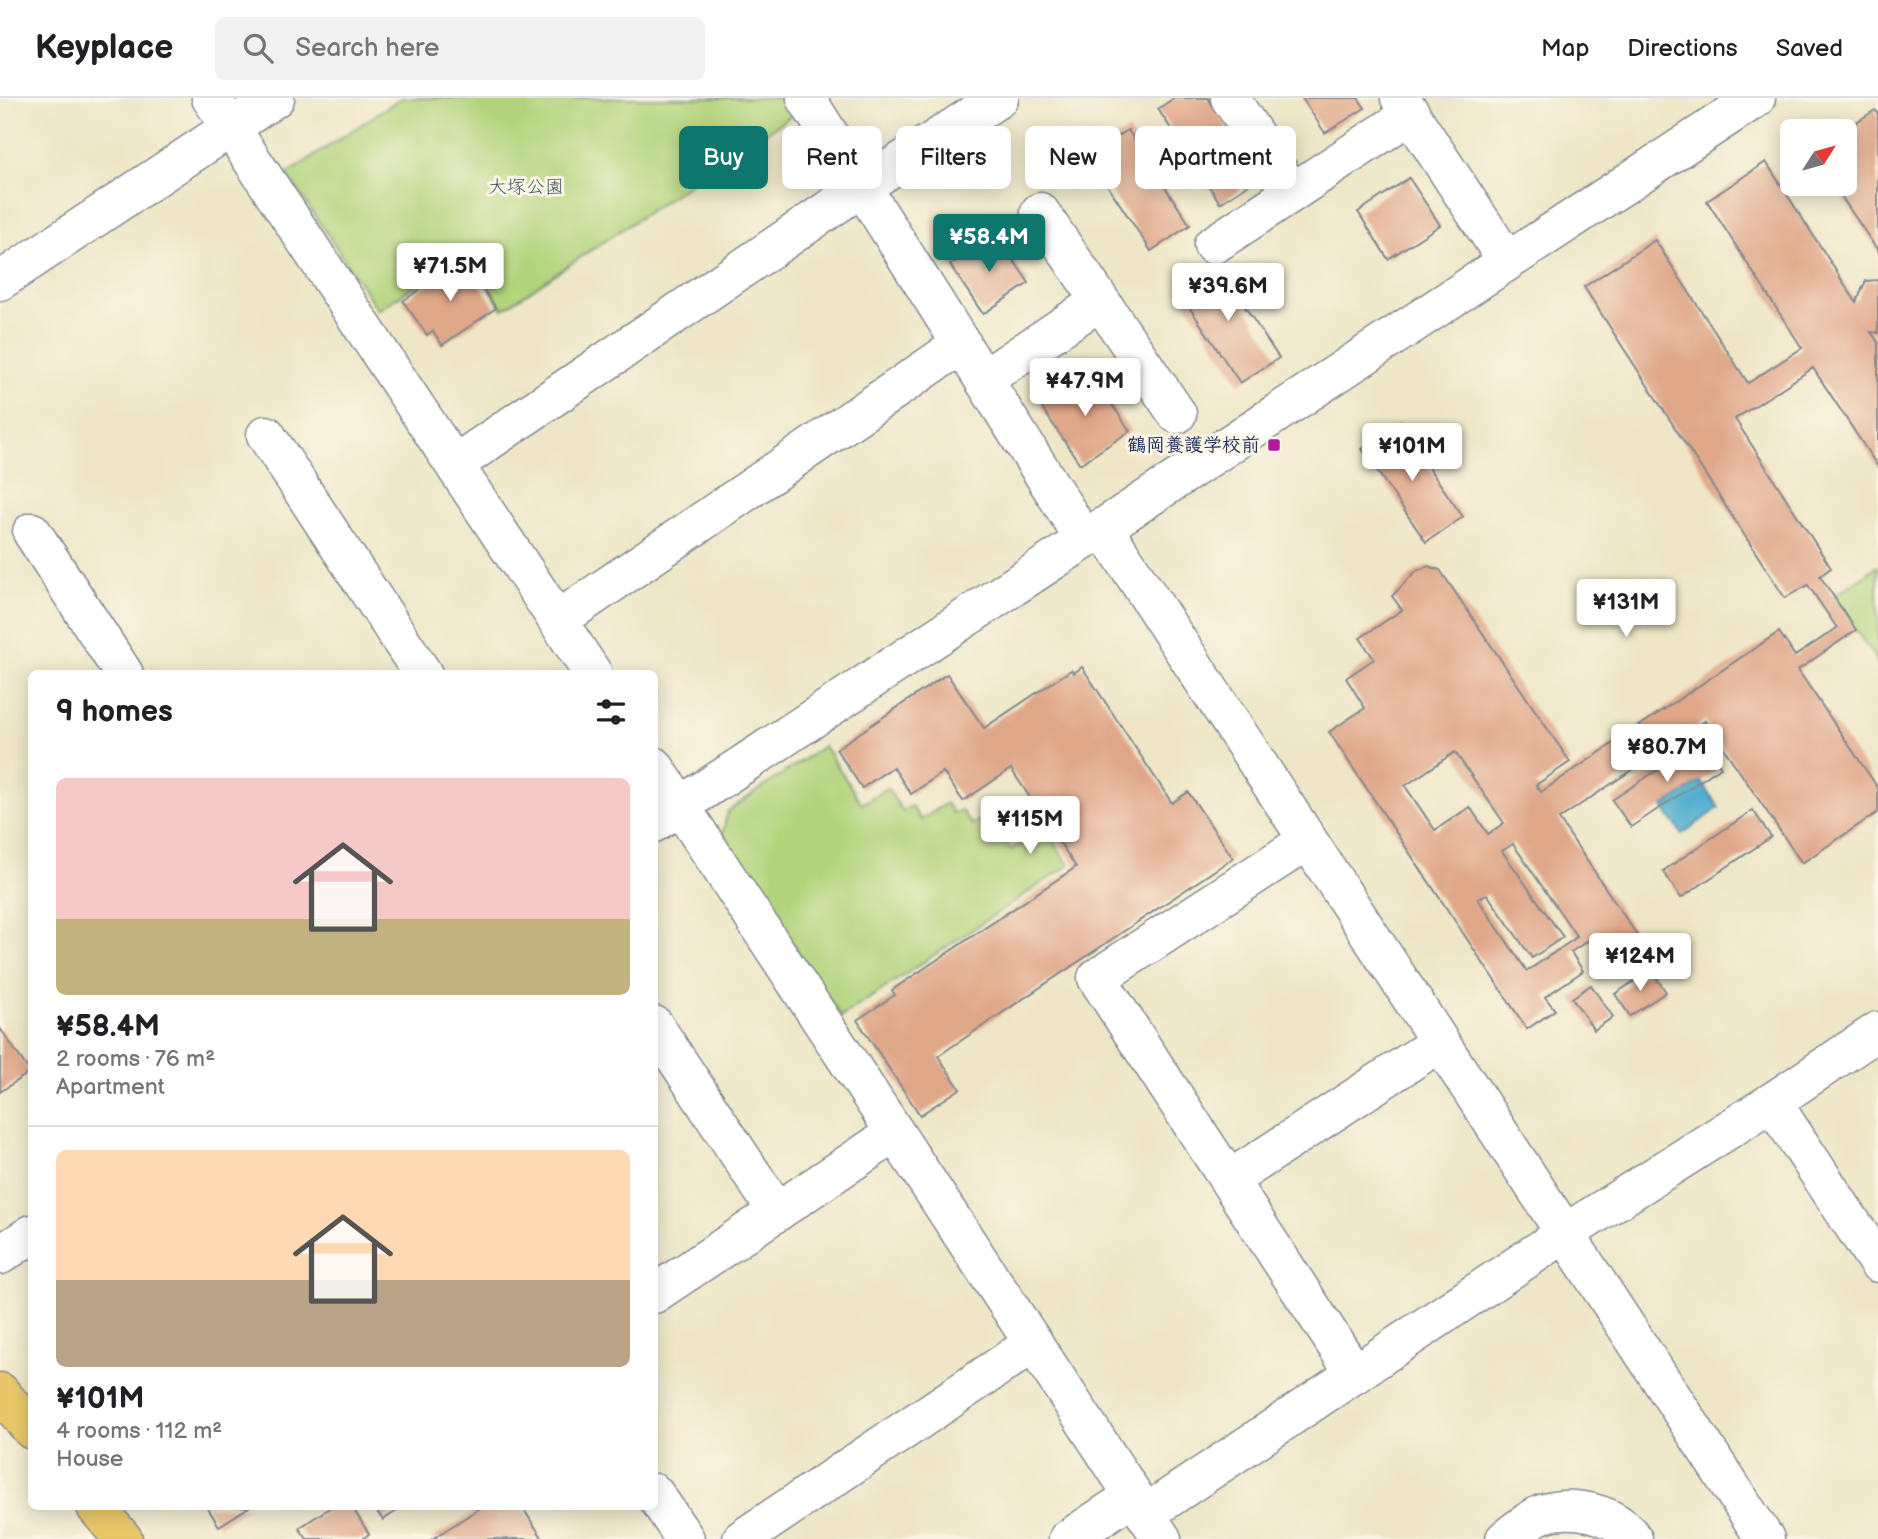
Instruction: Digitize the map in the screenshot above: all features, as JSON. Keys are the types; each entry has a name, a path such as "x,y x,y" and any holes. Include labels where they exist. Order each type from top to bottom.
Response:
{"main road":[{"path":"0,1392 28,1425"},
{"path":"99,1510 123,1539"}],"street":[{"path":"0,281 221,113 275,98"},
{"path":"806,98 824,126"},
{"path":"882,174 999,98"},
{"path":"1230,98 1292,192"},
{"path":"668,814 1756,98"},
{"path":"1213,246 1292,192 1405,106 1507,261"},
{"path":"221,113 590,670"},
{"path":"455,464 859,189"},
{"path":"863,189 984,379 1307,841 1765,1539"},
{"path":"1040,212 1177,414"},
{"path":"984,379 1100,301"},
{"path":"558,620 962,344"},
{"path":"266,435 420,670"},
{"path":"32,532 121,670"},
{"path":"658,780 668,814 895,1133 1146,1516"},
{"path":"1307,841 1097,978 1355,1374"},
{"path":"658,1031 777,1212"},
{"path":"1069,1539 1146,1516 1564,1234 1878,1031"},
{"path":"1229,1181 1439,1043"},
{"path":"1772,1102 1878,1264"},
{"path":"658,1291 895,1133"},
{"path":"0,1255 28,1237"},
{"path":"742,1539 1034,1343"},
{"path":"658,1499 685,1539"},
{"path":"1505,1539 1541,1514 1583,1511 1612,1521 1633,1539"}],"green space":[{"name":"大塚公園","path":"401,98 792,98 800,110 768,131 768,126 679,126 679,189 682,189 503,309 465,252 378,310 287,174"},
{"path":"1878,566 1878,662 1833,597"},
{"path":"824,746 862,804 887,788 902,811 911,806 921,820 946,803 954,814 961,810 972,825 980,820 990,836 997,831 1011,850 1044,828 1069,865 841,1017 722,836 728,811"}],"water":[{"path":"1701,781 1719,808 1682,834 1663,807"}],"building":[{"path":"1174,98 1208,98 1226,126 1169,126 1158,109"},
{"path":"1302,98 1358,98 1365,108 1325,133"},
{"path":"1875,110 1878,114 1878,251 1841,196 1857,196 1857,122"},
{"path":"1128,130 1135,141 1135,189 1167,189 1190,225 1151,251 1110,189 1121,189 1121,135"},
{"path":"1766,162 1780,184 1780,196 1788,196 1856,302 1866,281 1878,280 1878,333 1871,332 1878,342 1878,467 1813,368 1735,419 1831,568 1820,576 1856,630 1798,670 1878,788 1878,812 1802,863 1705,721 1559,819 1649,953 1617,975 1592,938 1571,952 1583,971 1545,997 1555,1010 1527,1029 1329,732 1365,708 1346,678 1374,659 1360,638 1402,610 1392,596 1416,571 1428,566 1440,570 1570,762 1536,785 1541,792 1779,632 1795,656 1837,628 1808,585 1785,598 1584,287 1655,240 1748,383 1802,348 1707,201","holes":["1455,752 1504,823 1488,834 1470,807 1435,830 1405,786","1513,844 1577,937 1527,971 1478,899 1487,894 1532,958 1563,937 1502,851"]},
{"path":"1409,178 1440,225 1388,259 1358,212"},
{"path":"1211,189 1242,189 1220,203"},
{"path":"996,234 1029,283 983,314 950,265"},
{"path":"463,260 496,308 442,345 433,331 427,335 403,301"},
{"path":"1216,263 1279,358 1240,383 1177,289"},
{"path":"1089,371 1130,431 1080,464 1040,405"},
{"path":"1398,424 1463,517 1426,542 1362,449"},
{"path":"1082,667 1172,803 1188,792 1233,858 938,1056 960,1089 920,1115 857,1020 895,995 892,990 1076,867 1011,769 963,801 943,772 911,794 893,767 862,788 836,749 947,674 984,728 1071,670 1074,673"},
{"path":"1703,740 1721,767 1631,827 1612,800"},
{"path":"1753,810 1771,837 1681,898 1663,871"},
{"path":"1651,970 1666,992 1630,1016 1615,994"},
{"path":"1591,985 1613,1017 1594,1030 1572,998"},
{"path":"0,1028 28,1069 28,1073 0,1092"},
{"path":"209,1510 244,1510 219,1526"},
{"path":"326,1510 354,1510 369,1534 362,1539 307,1539 299,1528"},
{"path":"376,1510 398,1510 383,1520"},
{"path":"477,1510 524,1510 543,1539 432,1539"}],"place":[{"name":"鶴岡養護学校前","path":"1274,445"}]}
